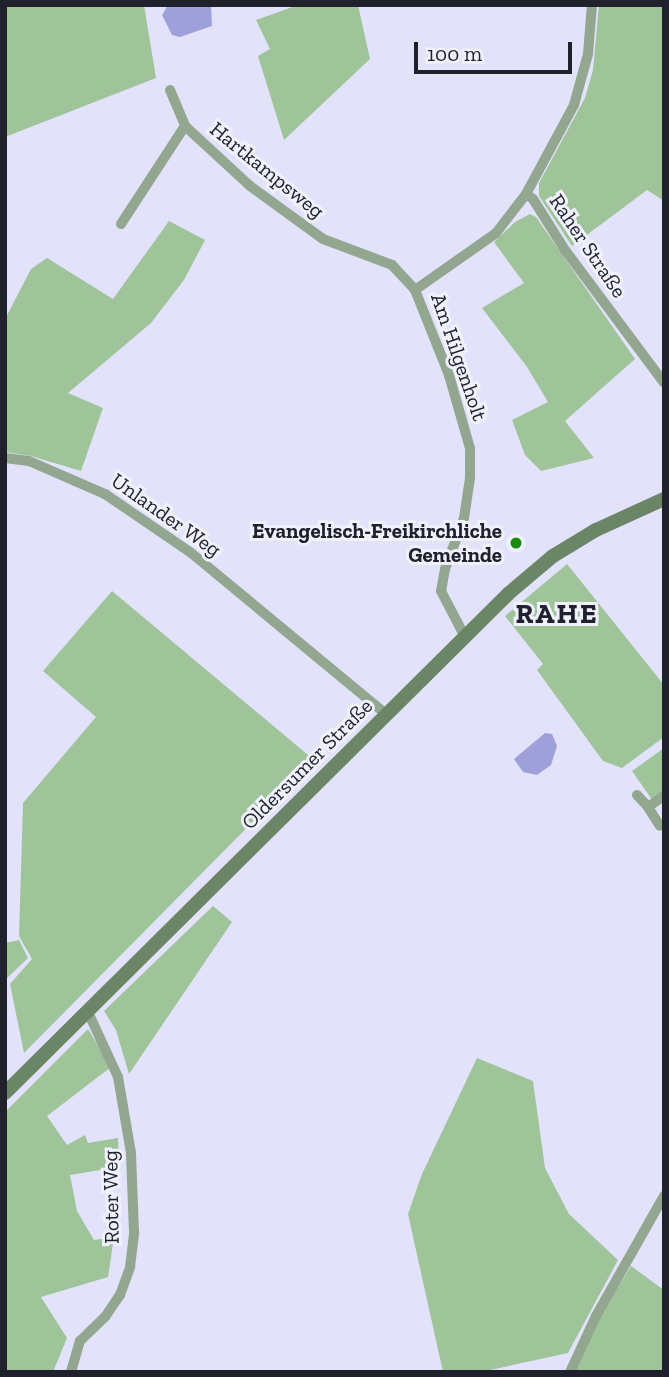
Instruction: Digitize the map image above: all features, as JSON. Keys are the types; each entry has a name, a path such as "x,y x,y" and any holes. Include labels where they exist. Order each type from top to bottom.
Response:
{"main road":[{"name":"Oldersumer Straße","path":"5,1093 465,636 553,556 596,530 664,499"}],"street":[{"name":"Raher Straße","path":"592,5 588,54 574,105 526,194 533,199 565,250 664,383"},
{"name":"Hartkampsweg","path":"170,90 185,126 250,186 323,239 361,251 392,265 415,290"},
{"name":"Hartkampsweg","path":"121,224 185,126"},
{"path":"415,290 496,233 526,194"},
{"name":"Am Hilgenholt","path":"415,290 449,375 470,448 470,478 464,518 444,569 441,591 465,636"},
{"name":"Unlander Weg","path":"5,458 29,461 105,494 190,552 386,714"},
{"path":"637,795 660,825"},
{"path":"648,807 664,796"},
{"name":"Roter Weg","path":"71,1372 80,1341 104,1317 120,1295 130,1267 134,1232 131,1153 118,1077 87,1010"},
{"path":"570,1372 596,1316 664,1196"}],"green space":[{"path":"5,5 144,5 156,78 5,137"},
{"path":"298,5 358,5 370,59 284,140 258,56 270,49 256,20"},
{"path":"599,5 664,5 664,201 647,190 572,246 539,196 539,183 585,98 593,70"},
{"path":"530,214 536,217 635,359 565,421 594,458 541,471 525,455 512,420 548,402 527,367 482,308 524,283 494,242 515,222"},
{"path":"169,221 205,240 184,280 151,323 68,393 103,408 81,471 31,456 5,452 5,319 31,269 47,258 113,299"},
{"path":"567,564 664,685 664,737 622,768 603,761 537,670 543,664 505,616"},
{"path":"112,591 314,760 24,1053 10,984 32,959 19,936 23,803 96,717 43,671"},
{"path":"664,748 664,793 653,801 632,771"},
{"path":"213,906 232,922 129,1074 116,1030 104,1011"},
{"path":"19,940 28,958 5,980 5,943"},
{"path":"88,1029 111,1067 47,1116 67,1145 85,1135 88,1143 118,1138 119,1167 70,1175 77,1211 94,1240 114,1237 108,1277 41,1297 67,1338 53,1372 5,1372 5,1112"},
{"path":"477,1058 533,1081 545,1168 569,1214 618,1260 568,1353 481,1372 443,1372 408,1214 422,1174"},
{"path":"631,1266 664,1290 664,1372 574,1372 600,1316"}],"water":[{"path":"168,5 211,5 212,26 180,37 172,35 162,15"},
{"path":"545,733 552,734 557,746 551,765 537,775 523,772 514,759"}],"place":[{"name":"Evangelisch-Freikirchliche Gemeinde","path":"516,543"}],"district":[{"name":"RAHE","path":"557,614"}]}
